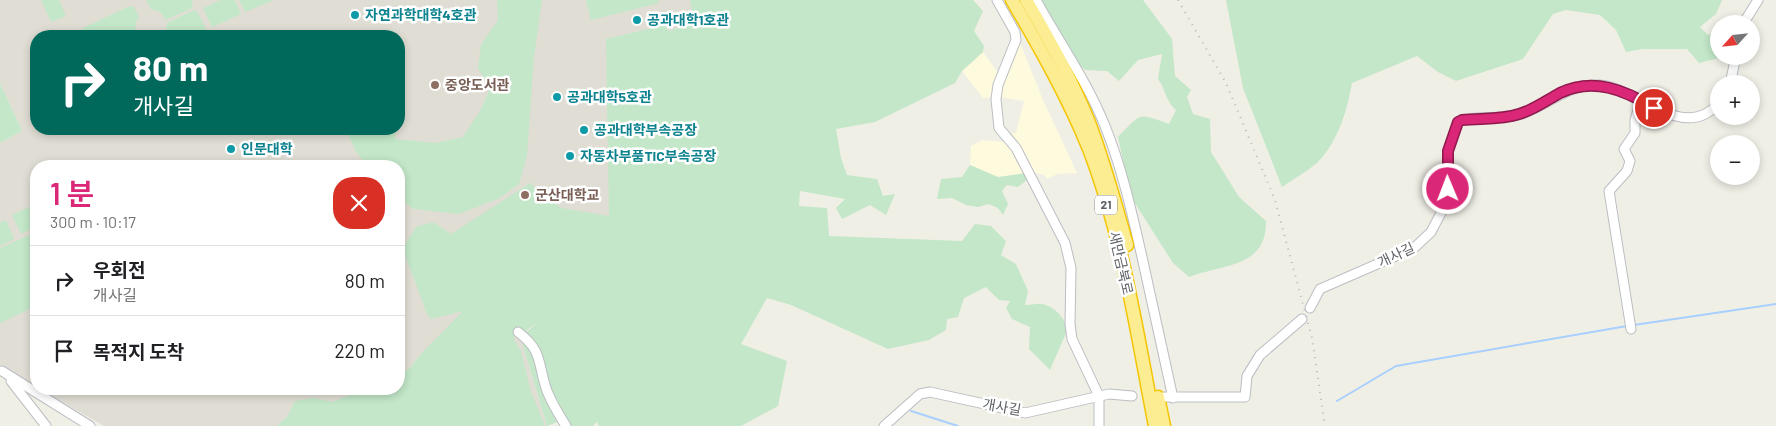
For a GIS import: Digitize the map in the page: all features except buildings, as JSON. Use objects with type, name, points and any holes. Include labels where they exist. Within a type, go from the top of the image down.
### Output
[{"type":"highway","name":"새만금북로","points":[[1012,0],[1053,72],[1088,148],[1098,176],[1120,252],[1154,426]]},
{"type":"highway","name":"새만금북로","points":[[1026,0],[1071,84],[1087,119],[1107,173],[1128,251],[1164,426]]},
{"type":"street","points":[[997,0],[1015,32],[1016,40],[998,85],[996,99],[999,128],[1016,148],[1065,242],[1071,268],[1070,324],[1072,339],[1099,396],[1099,426]]},
{"type":"street","points":[[1036,0],[1064,50],[1083,78],[1105,127],[1118,164],[1168,397],[1245,396],[1247,376],[1260,354],[1302,319]]},
{"type":"street","points":[[1749,15],[1758,0]]},
{"type":"street","name":"개사길","points":[[1310,308],[1320,289],[1414,248],[1431,232],[1442,211],[1448,189],[1448,151],[1458,122],[1521,114],[1562,92],[1601,85],[1641,100],[1672,115],[1702,116],[1710,111]]},
{"type":"street","points":[[1631,327],[1609,191],[1627,171],[1630,161],[1624,149],[1634,133],[1635,120],[1641,100]]},
{"type":"street","points":[[518,332],[531,342],[536,350],[547,391],[566,426]]},
{"type":"street","points":[[30,388],[2,371],[46,426]]},
{"type":"street","name":"개사길","points":[[884,426],[920,394],[930,392],[1024,413],[1109,394],[1132,396]]},
{"type":"street","points":[[40,395],[90,426]]},
{"type":"shaded area","name":"군산대학교","points":[[0,0],[734,0],[735,75],[543,318],[520,336],[547,426],[104,426],[50,395],[405,395],[405,160],[30,160],[30,383],[0,366],[0,143],[22,131],[0,83]]},
{"type":"shaded area","points":[[1020,43],[1044,102],[1077,173],[1057,174],[1047,179],[1044,175],[1032,172],[998,178],[970,165],[971,146],[982,140],[1003,142],[1002,135],[1016,133],[1024,101],[1000,97],[983,98],[962,71],[983,52],[998,73],[1005,76]]},
{"type":"green space","points":[[41,0],[59,0],[66,16],[51,22]]},
{"type":"green space","points":[[146,0],[191,0],[193,5],[192,8],[166,20],[160,12],[151,9]]},
{"type":"green space","points":[[221,0],[235,0],[241,14],[212,27],[203,8]]},
{"type":"green space","points":[[239,0],[272,0],[272,1],[245,12]]},
{"type":"green space","points":[[497,0],[542,0],[534,57],[527,155],[519,184],[498,199],[458,214],[414,209],[405,203],[405,160],[362,160],[355,150],[349,135],[395,135],[395,139],[436,143],[463,137],[480,111],[491,87],[478,69],[481,45],[498,20]]},
{"type":"green space","points":[[586,0],[658,0],[659,3],[591,20]]},
{"type":"green space","points":[[690,0],[973,0],[983,11],[974,31],[984,46],[983,52],[962,71],[955,83],[875,122],[836,129],[841,158],[847,175],[877,179],[883,196],[895,194],[886,215],[870,205],[842,219],[836,208],[845,199],[800,191],[799,206],[827,208],[829,236],[962,241],[975,224],[991,226],[1006,241],[1001,255],[1016,264],[1028,291],[1025,305],[1047,305],[1059,314],[1065,322],[1067,331],[1050,370],[1029,349],[1030,327],[1012,319],[1006,308],[1010,301],[999,300],[986,287],[964,298],[958,317],[947,319],[946,330],[929,340],[888,349],[791,305],[767,298],[741,344],[787,361],[778,406],[741,426],[599,426],[597,422],[593,426],[569,426],[550,390],[541,357],[531,339],[525,333],[537,323],[513,338],[521,351],[531,392],[545,426],[277,426],[287,417],[295,401],[313,398],[332,402],[350,395],[405,395],[405,372],[463,311],[431,319],[427,314],[405,255],[405,245],[416,227],[433,222],[451,234],[530,183],[561,208],[609,216],[606,39],[665,25],[668,31],[695,23]]},
{"type":"green space","points":[[1040,0],[1143,0],[1172,39],[1175,76],[1191,90],[1187,97],[1193,114],[1210,119],[1211,152],[1239,197],[1266,221],[1264,236],[1259,248],[1251,256],[1241,262],[1189,277],[1173,263],[1131,197],[1118,137],[1141,117],[1169,124],[1176,110],[1170,103],[1158,79],[1162,54],[1138,60],[1119,81],[1107,71],[1085,70],[1071,56]]},
{"type":"green space","points":[[1226,0],[1722,0],[1716,14],[1710,15],[1710,19],[1700,27],[1708,35],[1710,34],[1710,60],[1699,63],[1687,49],[1642,49],[1626,52],[1616,30],[1600,15],[1566,10],[1553,14],[1523,59],[1456,81],[1438,72],[1417,56],[1352,83],[1344,115],[1331,146],[1317,163],[1282,187],[1243,88]]},
{"type":"green space","points":[[130,6],[134,7],[139,17],[136,22],[135,30],[82,30]]},
{"type":"green space","points":[[194,10],[197,11],[206,29],[166,30],[167,23]]},
{"type":"green space","points":[[0,83],[22,131],[0,143]]},
{"type":"green space","points":[[970,165],[998,177],[1026,173],[1027,180],[1018,187],[1007,185],[1002,191],[1008,204],[1003,215],[998,208],[989,204],[978,207],[966,205],[952,198],[937,199],[941,179],[962,177]]},
{"type":"green space","points":[[30,207],[30,230],[21,234],[12,215]]},
{"type":"green space","points":[[6,220],[14,239],[0,246],[0,223]]},
{"type":"green space","points":[[30,235],[30,309],[0,323],[0,248]]},
{"type":"green space","points":[[520,336],[531,346],[560,421],[547,426]]},
{"type":"waterway","points":[[1634,325],[1776,304]]},
{"type":"waterway","points":[[1337,401],[1396,366],[1627,326]]},
{"type":"waterway","points":[[911,411],[958,426]]},
{"type":"railway","points":[[1178,0],[1226,83],[1275,200],[1312,338],[1325,426]]},
{"type":"place","name":"자연과학대학4호관","points":[[355,15]]},
{"type":"place","name":"공과대학1호관","points":[[637,20]]},
{"type":"place","name":"중앙도서관","points":[[435,85]]},
{"type":"place","name":"공과대학5호관","points":[[557,97]]},
{"type":"place","name":"공과대학부속공장","points":[[584,130]]},
{"type":"place","name":"인문대학","points":[[231,149]]},
{"type":"place","name":"자동차부품TIC부속공장","points":[[570,156]]},
{"type":"place","name":"군산대학교","points":[[525,195]]},
{"type":"route","points":[[1448,189],[1448,151],[1458,122],[1462,120],[1508,117],[1521,114],[1562,92],[1601,85],[1634,96],[1654,108]]}]
